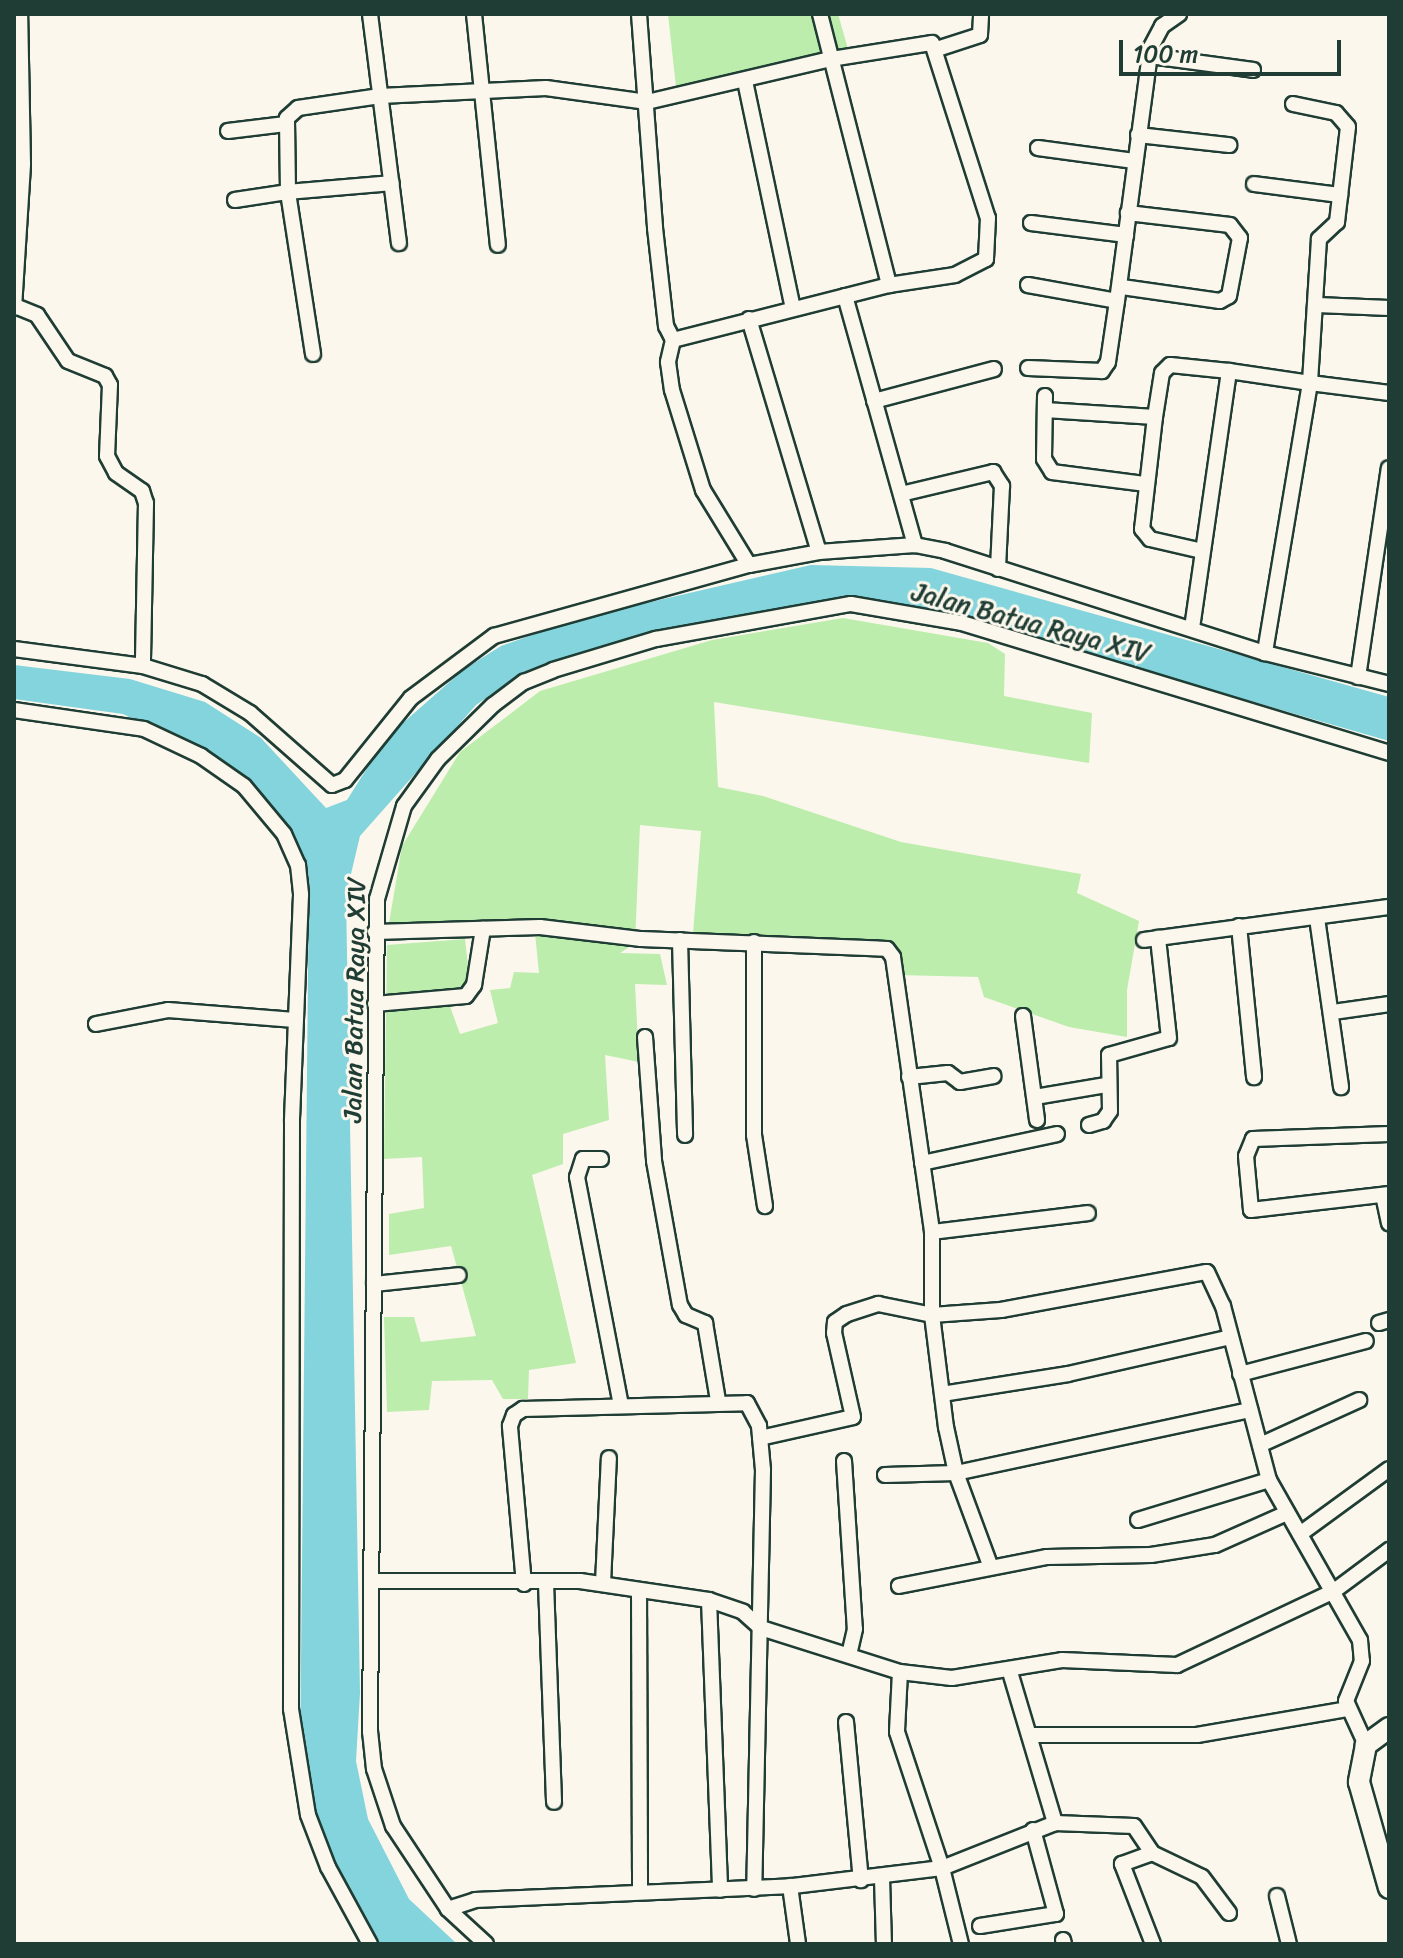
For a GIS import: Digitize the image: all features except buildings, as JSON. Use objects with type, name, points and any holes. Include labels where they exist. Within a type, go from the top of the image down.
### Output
[{"type":"main road","points":[[1389,1728],[1366,1745],[1360,1795],[1389,1888]]},
{"type":"street","points":[[20,14],[14,307],[37,315],[68,361],[105,376],[110,385],[107,456],[116,473],[142,491],[146,503],[143,666]]},
{"type":"street","points":[[370,14],[399,243]]},
{"type":"street","points":[[474,14],[479,90],[498,245]]},
{"type":"street","points":[[639,14],[655,228],[666,326],[673,340],[668,362],[672,390],[703,490],[749,565]]},
{"type":"street","points":[[820,14],[889,285]]},
{"type":"street","points":[[313,354],[288,192],[286,124],[298,108],[380,96],[564,88],[647,102],[831,59],[920,42],[937,49],[980,35],[981,14]]},
{"type":"street","points":[[1028,368],[1102,371],[1120,294],[1134,161],[1150,56],[1162,26],[1179,14]]},
{"type":"street","points":[[673,340],[889,285],[969,270],[986,259],[991,246],[988,218],[937,49]]},
{"type":"street","points":[[1150,56],[1253,70]]},
{"type":"street","points":[[745,81],[793,309]]},
{"type":"street","points":[[1265,653],[1310,383],[1320,235],[1337,222],[1345,120],[1293,104]]},
{"type":"street","points":[[228,131],[286,124]]},
{"type":"street","points":[[1138,135],[1229,145]]},
{"type":"street","points":[[1038,148],[1134,161]]},
{"type":"street","points":[[235,200],[392,183]]},
{"type":"street","points":[[1254,184],[1340,195]]},
{"type":"street","points":[[1028,285],[1220,301],[1229,296],[1240,238],[1230,225],[1128,213]]},
{"type":"street","points":[[1031,223],[1126,235]]},
{"type":"street","points":[[845,296],[915,545]]},
{"type":"street","points":[[1317,305],[1389,308]]},
{"type":"street","points":[[749,319],[819,552]]},
{"type":"street","points":[[1202,551],[1145,535],[1146,484],[1165,367],[1229,371],[1389,393]]},
{"type":"street","points":[[874,401],[994,369]]},
{"type":"street","points":[[1192,628],[1229,371]]},
{"type":"street","points":[[1146,484],[1052,472],[1044,459],[1045,403],[1155,417]]},
{"type":"street","points":[[1358,677],[1389,468]]},
{"type":"street","points":[[901,494],[993,472],[1002,486],[998,569]]},
{"type":"street","points":[[14,649],[143,666],[214,692],[296,751],[326,785],[338,784],[393,716],[453,663],[494,636],[749,565],[819,552],[915,545],[1265,653],[1389,684]]},
{"type":"street","name":"Jalan Batua Raya XIV","points":[[486,1944],[448,1909],[393,1826],[374,1769],[370,1732],[375,1581],[375,932],[381,868],[404,806],[438,759],[524,682],[656,639],[851,604],[962,623],[1389,753]]},
{"type":"street","points":[[14,710],[144,729],[201,756],[244,786],[284,834],[301,880],[295,1020],[289,1610],[294,1751],[318,1843],[370,1944]]},
{"type":"street","points":[[1089,1125],[1103,1121],[1110,1111],[1106,1063],[1114,1050],[1169,1038],[1151,939],[1389,907]]},
{"type":"street","points":[[1317,918],[1333,1012],[1341,1087]]},
{"type":"street","points":[[1239,926],[1254,1077]]},
{"type":"street","points":[[375,932],[540,927],[680,940],[887,949],[893,957],[932,1232],[932,1315],[942,1394],[956,1473],[990,1565]]},
{"type":"street","points":[[375,1004],[466,996],[474,985],[483,929]]},
{"type":"street","points":[[680,940],[685,1135]]},
{"type":"street","points":[[754,942],[754,1135],[765,1206]]},
{"type":"street","points":[[1333,1012],[1389,1004]]},
{"type":"street","points":[[96,1024],[168,1010],[295,1020]]},
{"type":"street","points":[[1023,1016],[1037,1120]]},
{"type":"street","points":[[645,1037],[654,1161],[680,1305],[686,1315],[705,1323],[718,1401]]},
{"type":"street","points":[[909,1077],[948,1073],[960,1082],[993,1076]]},
{"type":"street","points":[[1035,1097],[1106,1085]]},
{"type":"street","points":[[922,1163],[1057,1134]]},
{"type":"street","points":[[1389,1134],[1253,1139],[1247,1148],[1251,1210],[1386,1194],[1389,1223]]},
{"type":"street","points":[[601,1159],[583,1159],[577,1177],[621,1406]]},
{"type":"street","points":[[932,1232],[1088,1213]]},
{"type":"street","points":[[760,1438],[853,1417],[835,1322],[878,1304],[932,1315],[1001,1310],[1207,1272],[1231,1337],[1269,1480],[1334,1591],[1363,1653],[1346,1695],[1347,1709],[1366,1745]]},
{"type":"street","points":[[374,1284],[459,1275]]},
{"type":"street","points":[[942,1394],[1068,1374],[1231,1337]]},
{"type":"street","points":[[1240,1374],[1366,1341]]},
{"type":"street","points":[[1260,1445],[1359,1400]]},
{"type":"street","points":[[524,1584],[510,1426],[514,1415],[523,1409],[718,1401],[747,1403],[760,1438],[761,1628],[754,1889]]},
{"type":"street","points":[[885,1475],[956,1473],[1250,1410]]},
{"type":"street","points":[[603,1583],[609,1458]]},
{"type":"street","points":[[844,1461],[855,1629],[849,1654]]},
{"type":"street","points":[[1300,1534],[1389,1469]]},
{"type":"street","points":[[1138,1520],[1269,1480]]},
{"type":"street","points":[[899,1586],[990,1565],[1215,1545],[1287,1513]]},
{"type":"street","points":[[375,1581],[603,1583],[709,1600],[743,1612],[761,1628],[928,1679],[1010,1672],[1062,1660],[1177,1665],[1334,1591],[1389,1550]]},
{"type":"street","points":[[546,1583],[554,1802]]},
{"type":"street","points":[[639,1590],[640,1891]]},
{"type":"street","points":[[709,1600],[720,1890]]},
{"type":"street","points":[[900,1672],[897,1732],[942,1868],[961,1944]]},
{"type":"street","points":[[1010,1672],[1055,1823]]},
{"type":"street","points":[[1031,1735],[1197,1735],[1347,1709]]},
{"type":"street","points":[[846,1722],[861,1880]]},
{"type":"street","points":[[448,1909],[475,1900],[640,1891],[754,1889],[882,1878],[942,1868],[1055,1823],[1134,1826],[1152,1853],[1202,1877],[1229,1913]]},
{"type":"street","points":[[980,1926],[1056,1914],[1033,1830]]},
{"type":"street","points":[[1152,1853],[1120,1865],[1153,1944]]},
{"type":"street","points":[[882,1878],[884,1944]]},
{"type":"street","points":[[790,1886],[798,1944]]},
{"type":"street","points":[[1277,1896],[1289,1944]]},
{"type":"green space","points":[[668,14],[838,14],[848,49],[676,87]]},
{"type":"green space","points":[[843,618],[988,643],[1005,654],[1004,696],[1092,713],[1089,763],[714,702],[718,787],[763,796],[901,842],[1081,874],[1077,893],[1139,921],[1127,990],[1127,1037],[1069,1027],[984,997],[978,977],[899,975],[884,950],[692,947],[701,831],[640,825],[635,943],[620,953],[660,954],[667,985],[635,984],[639,1062],[605,1055],[609,1120],[563,1134],[563,1164],[532,1175],[576,1363],[529,1370],[528,1399],[503,1399],[492,1380],[432,1381],[429,1410],[387,1412],[384,1317],[414,1317],[421,1342],[476,1336],[451,1246],[389,1255],[389,1214],[424,1208],[422,1157],[384,1159],[387,945],[465,939],[471,993],[447,998],[460,1034],[498,1023],[490,990],[510,988],[514,972],[539,973],[535,933],[388,929],[402,846],[460,752],[540,691],[712,640]]},
{"type":"water","points":[[811,565],[931,568],[1389,697],[1389,741],[934,610],[847,596],[651,635],[516,677],[476,705],[360,836],[346,895],[360,1693],[356,1761],[368,1819],[409,1899],[457,1944],[375,1944],[328,1855],[300,1761],[309,875],[283,825],[186,745],[123,714],[14,699],[14,665],[130,679],[205,702],[261,738],[326,808],[347,800],[386,738],[463,670],[501,646],[577,619]]}]
